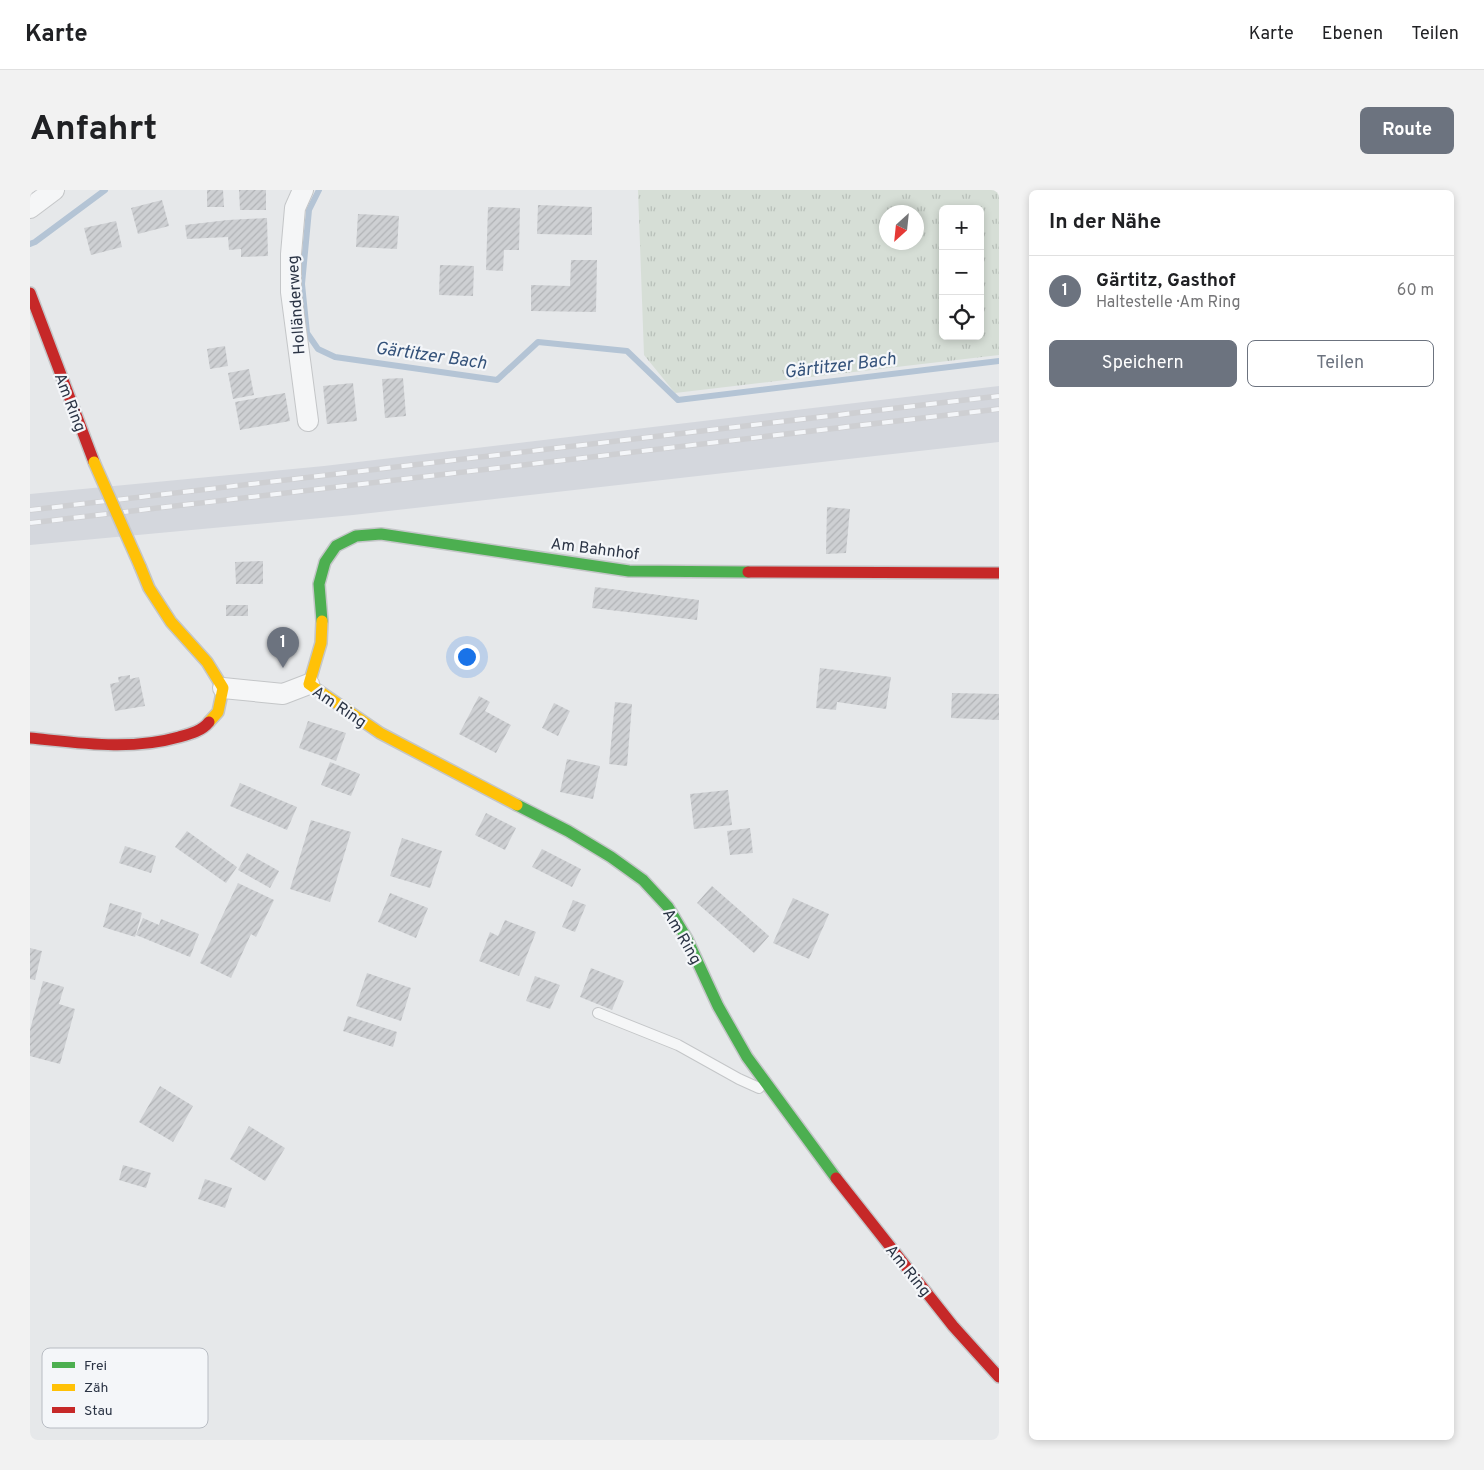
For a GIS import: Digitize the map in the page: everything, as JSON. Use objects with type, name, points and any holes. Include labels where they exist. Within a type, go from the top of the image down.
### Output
[{"type":"street","points":[[30,208],[54,190]]},
{"type":"street","name":"Holländerweg","points":[[303,190],[295,208],[291,254],[291,292],[308,421]]},
{"type":"street","name":"Am Ring","points":[[30,293],[94,462],[149,588],[171,622],[207,662],[223,688],[283,694],[309,684],[380,733],[568,831],[611,857],[643,880],[668,907],[687,939],[718,1006],[747,1057],[774,1095],[867,1219],[953,1326],[999,1378]]},
{"type":"street","name":"Am Bahnhof","points":[[309,684],[320,643],[322,618],[319,584],[324,562],[336,546],[356,536],[381,534],[629,571],[999,573]]},
{"type":"street","points":[[30,738],[114,746],[158,742],[190,734],[206,726],[218,712],[223,688]]},
{"type":"lane","points":[[598,1013],[678,1045],[738,1079],[774,1095]]},
{"type":"shaded area","points":[[999,386],[999,442],[353,515],[30,545],[30,494],[324,466]]},
{"type":"green space","points":[[638,190],[999,190],[999,355],[675,393],[644,355]]},
{"type":"building","points":[[207,190],[223,190],[224,207],[207,207]]},
{"type":"building","points":[[239,190],[266,190],[266,210],[240,210]]},
{"type":"building","points":[[162,200],[169,226],[138,234],[131,208]]},
{"type":"building","points":[[538,205],[592,207],[592,235],[537,234]]},
{"type":"building","points":[[488,207],[520,208],[519,250],[504,250],[503,271],[486,270]]},
{"type":"building","points":[[358,214],[399,216],[397,249],[356,247]]},
{"type":"building","points":[[267,218],[268,256],[241,257],[241,249],[229,250],[228,237],[187,239],[185,225]]},
{"type":"building","points":[[116,221],[122,247],[91,255],[84,228]]},
{"type":"building","points":[[571,260],[597,260],[596,312],[531,311],[531,285],[570,286]]},
{"type":"building","points":[[440,265],[474,266],[473,296],[439,295]]},
{"type":"building","points":[[225,346],[228,366],[210,369],[207,349]]},
{"type":"building","points":[[249,369],[254,395],[233,399],[228,373]]},
{"type":"building","points":[[403,378],[406,416],[385,418],[382,379]]},
{"type":"building","points":[[353,383],[357,421],[327,424],[323,386]]},
{"type":"building","points":[[285,393],[290,421],[240,430],[235,402]]},
{"type":"building","points":[[827,507],[850,509],[846,553],[826,554]]},
{"type":"building","points":[[263,561],[263,584],[236,584],[235,562]]},
{"type":"building","points":[[595,587],[699,600],[697,620],[592,608]]},
{"type":"building","points":[[226,605],[248,605],[248,616],[226,616]]},
{"type":"building","points":[[820,668],[891,677],[886,709],[837,702],[836,710],[816,708]]},
{"type":"building","points":[[130,675],[130,679],[139,677],[145,706],[115,711],[110,684],[119,682],[118,677]]},
{"type":"building","points":[[952,693],[999,694],[999,720],[951,718]]},
{"type":"building","points":[[479,696],[490,702],[485,711],[511,725],[496,753],[459,734]]},
{"type":"building","points":[[615,702],[632,704],[627,766],[609,764]]},
{"type":"building","points":[[554,703],[570,711],[558,736],[542,728]]},
{"type":"building","points":[[308,721],[346,733],[336,761],[299,748]]},
{"type":"building","points":[[567,759],[600,766],[593,799],[560,792]]},
{"type":"building","points":[[330,762],[360,774],[351,796],[321,785]]},
{"type":"building","points":[[240,783],[297,807],[287,830],[230,806]]},
{"type":"building","points":[[728,790],[732,825],[694,829],[690,794]]},
{"type":"building","points":[[486,813],[516,828],[505,850],[475,835]]},
{"type":"building","points":[[311,820],[351,832],[330,902],[290,889]]},
{"type":"building","points":[[750,828],[753,853],[730,855],[727,831]]},
{"type":"building","points":[[187,831],[237,867],[226,883],[175,847]]},
{"type":"building","points":[[402,838],[442,851],[430,888],[390,876]]},
{"type":"building","points":[[125,846],[156,856],[151,873],[119,863]]},
{"type":"building","points":[[542,849],[581,869],[572,887],[532,867]]},
{"type":"building","points":[[247,853],[279,871],[270,888],[238,870]]},
{"type":"building","points":[[238,883],[274,900],[256,937],[251,934],[231,978],[200,963]]},
{"type":"building","points":[[712,886],[769,936],[754,953],[697,903]]},
{"type":"building","points":[[390,893],[428,908],[416,938],[378,922]]},
{"type":"building","points":[[793,898],[829,914],[809,959],[773,943]]},
{"type":"building","points":[[573,900],[586,905],[575,932],[562,927]]},
{"type":"building","points":[[110,903],[142,913],[135,937],[103,927]]},
{"type":"building","points":[[143,918],[159,925],[161,919],[199,934],[190,957],[136,935]]},
{"type":"building","points":[[505,920],[536,932],[519,976],[479,961],[490,932],[498,936]]},
{"type":"building","points":[[30,948],[42,951],[35,980],[30,979]]},
{"type":"building","points":[[591,968],[624,981],[612,1010],[580,997]]},
{"type":"building","points":[[367,973],[411,988],[401,1021],[356,1006]]},
{"type":"building","points":[[535,976],[560,985],[550,1009],[526,1001]]},
{"type":"building","points":[[43,981],[64,987],[59,1004],[75,1009],[60,1064],[30,1056],[30,1030]]},
{"type":"building","points":[[348,1016],[397,1032],[393,1047],[343,1031]]},
{"type":"building","points":[[160,1086],[193,1106],[173,1142],[139,1122]]},
{"type":"building","points":[[249,1126],[285,1148],[265,1181],[230,1159]]},
{"type":"building","points":[[123,1165],[151,1173],[146,1188],[119,1180]]},
{"type":"building","points":[[205,1179],[232,1188],[225,1208],[198,1199]]},
{"type":"waterway","name":"Gärtitzer Bach","points":[[30,244],[105,190]]},
{"type":"waterway","name":"Gärtitzer Bach","points":[[319,190],[309,210],[302,284],[307,333],[318,349],[335,357],[497,380],[538,342],[627,351],[678,400],[999,361]]},
{"type":"railway","points":[[30,510],[999,396]]},
{"type":"railway","points":[[30,523],[999,409]]},
{"type":"traffic: fast","points":[[322,621],[319,584],[325,562],[336,546],[356,536],[381,534],[629,571],[748,572]]},
{"type":"traffic: fast","points":[[517,805],[568,831],[611,857],[643,880],[668,907],[687,939],[718,1006],[747,1057],[836,1178]]},
{"type":"traffic: slow","points":[[94,462],[140,566]]},
{"type":"traffic: slow","points":[[140,566],[149,588],[171,622],[207,662],[223,688],[218,712],[209,722]]},
{"type":"traffic: slow","points":[[322,621],[321,643],[309,684],[380,733],[517,805]]},
{"type":"traffic: jam","points":[[30,293],[94,462]]},
{"type":"traffic: jam","points":[[748,572],[999,573]]},
{"type":"traffic: jam","points":[[30,738],[105,745],[142,744],[187,735],[199,730],[209,722]]},
{"type":"traffic: jam","points":[[836,1178],[953,1326],[999,1377]]},
{"type":"place","name":"Gärtitz, Gasthof","points":[[283,668]]}]
